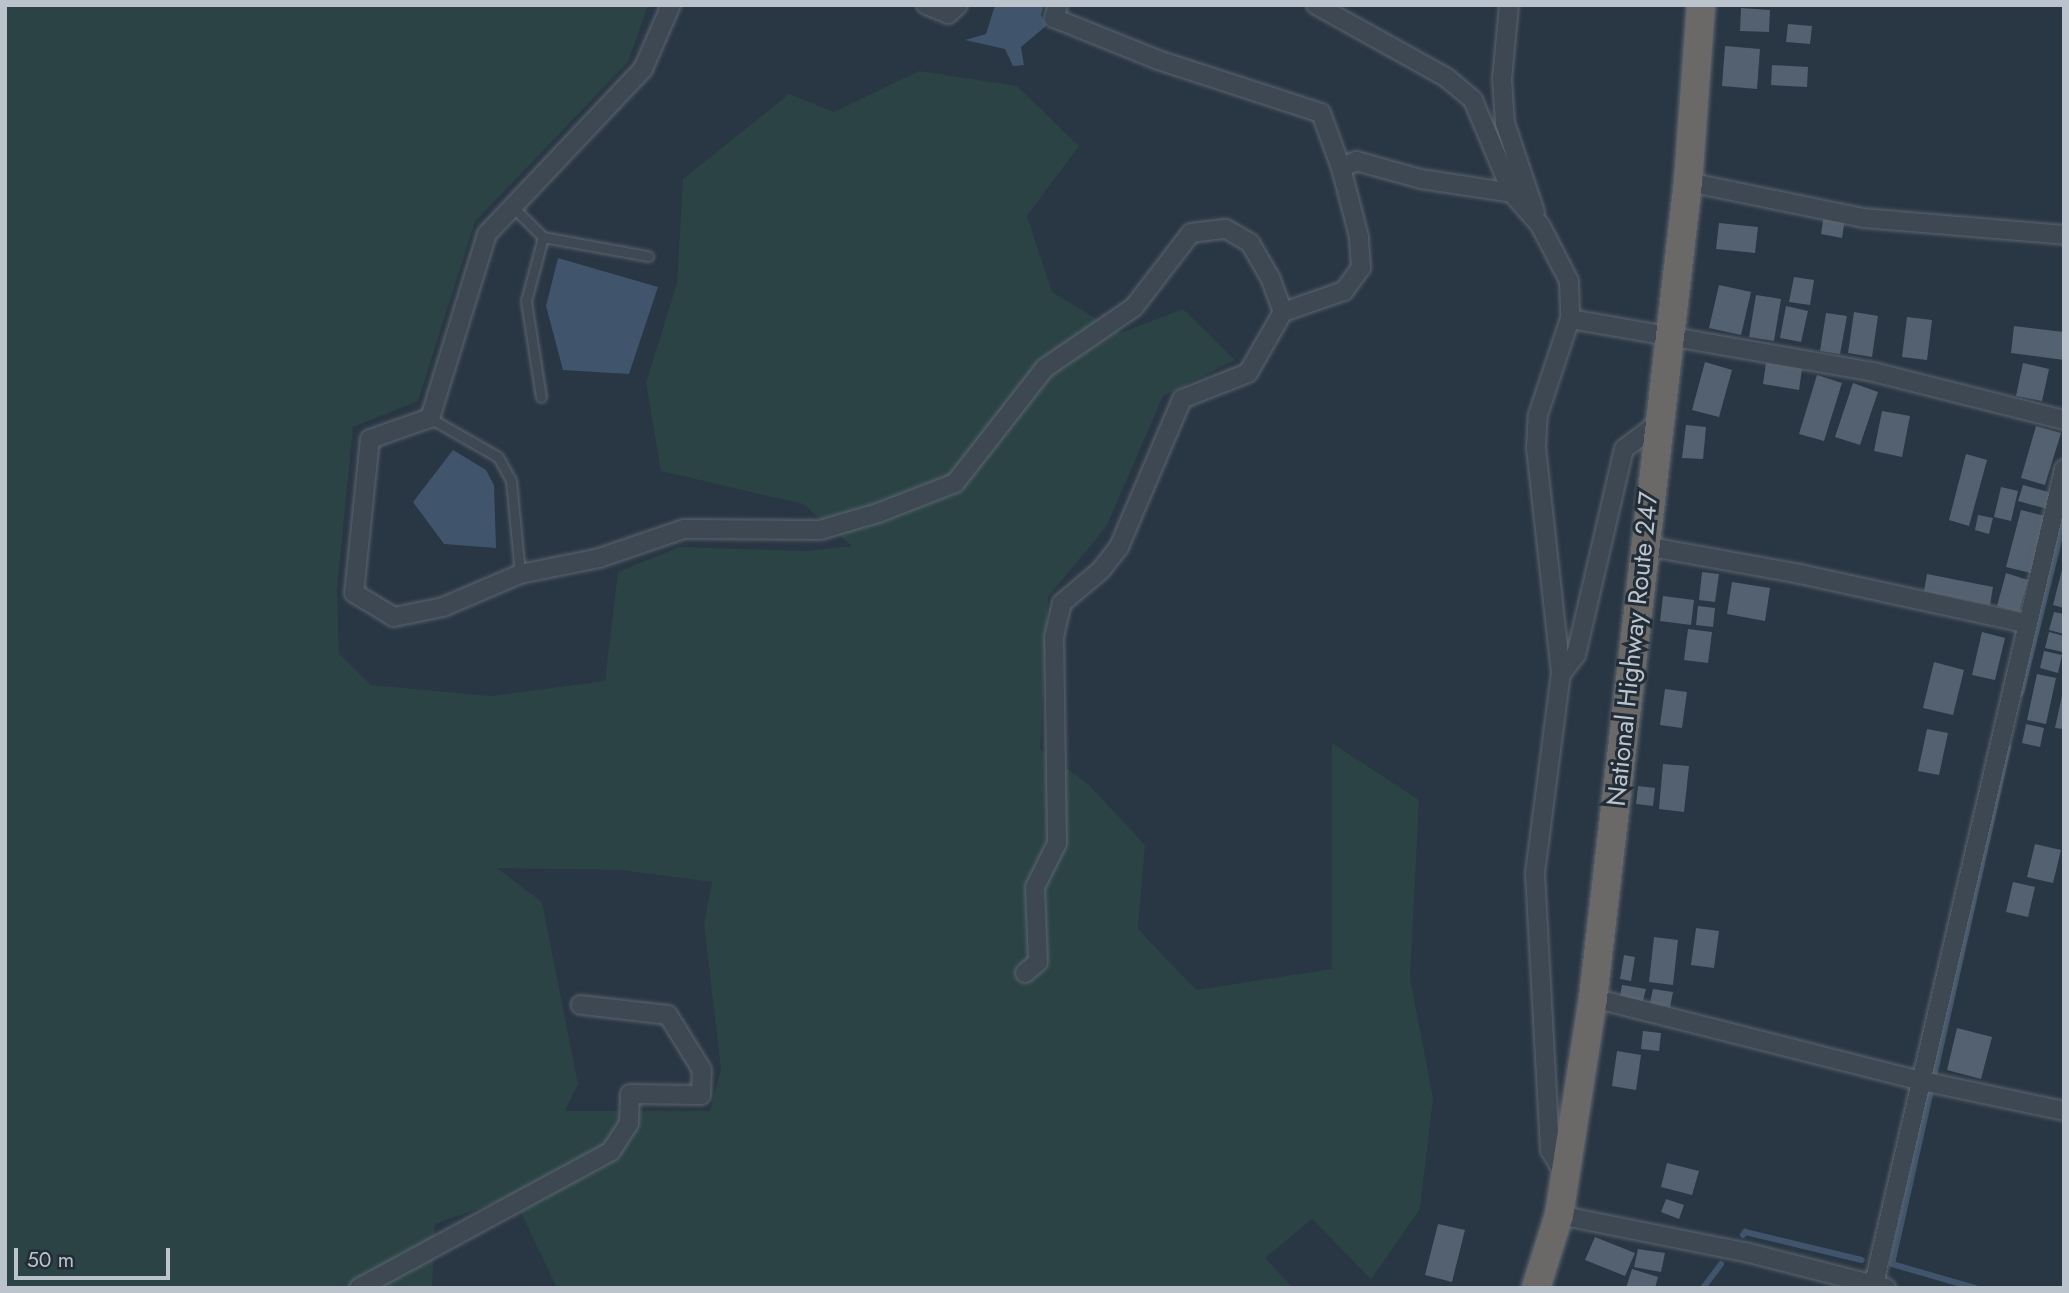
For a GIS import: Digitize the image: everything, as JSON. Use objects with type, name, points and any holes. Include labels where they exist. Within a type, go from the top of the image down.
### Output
[{"type":"highway","name":"National Highway Route 247","points":[[1536,1288],[1559,1215],[1593,998],[1667,337],[1688,182],[1701,5]]},
{"type":"street","points":[[671,5],[643,69],[487,234],[430,418],[370,439],[355,593],[394,617],[443,607],[520,574],[599,558],[684,529],[820,530],[878,513],[955,483],[1045,368],[1134,307],[1191,233],[1226,229],[1250,243],[1270,277],[1283,312]]},
{"type":"street","points":[[926,5],[948,14],[958,5]]},
{"type":"street","points":[[1026,973],[1038,962],[1035,887],[1057,843],[1054,637],[1062,603],[1101,570],[1119,547],[1182,399],[1248,373],[1283,312],[1344,291],[1360,268],[1359,237],[1341,167],[1321,113],[1158,60],[1054,18],[1058,5]]},
{"type":"street","points":[[1316,5],[1447,78],[1473,100],[1512,193],[1540,225]]},
{"type":"street","points":[[1345,5],[1365,33]]},
{"type":"street","points":[[1508,5],[1502,79],[1505,123],[1524,187],[1569,281],[1570,319],[1538,415],[1536,448],[1561,674],[1535,873],[1550,1150],[1565,1175]]},
{"type":"street","points":[[1341,167],[1356,161],[1420,179],[1512,193]]},
{"type":"street","points":[[1688,182],[1863,218],[2064,235]]},
{"type":"street","points":[[1570,319],[1873,372],[2059,419]]},
{"type":"street","points":[[1561,674],[1576,655],[1624,449],[1657,424]]},
{"type":"street","points":[[1559,1215],[1745,1252],[1878,1287],[1921,1081],[2025,623],[2064,469]]},
{"type":"street","points":[[1644,546],[1800,574],[2025,623]]},
{"type":"street","points":[[1593,998],[1921,1081],[2064,1111]]},
{"type":"street","points":[[359,1288],[611,1150],[629,1123],[630,1094],[701,1095],[702,1070],[668,1015],[581,1005]]},
{"type":"lane","points":[[513,207],[543,237],[648,256]]},
{"type":"lane","points":[[541,397],[526,301],[543,237]]},
{"type":"lane","points":[[430,418],[498,457],[511,480],[520,574]]},
{"type":"green space","points":[[5,5],[648,5],[628,62],[475,222],[418,401],[353,427],[337,590],[339,654],[371,685],[490,696],[605,681],[618,572],[679,547],[808,551],[852,546],[803,504],[661,471],[646,383],[677,283],[683,179],[789,94],[834,112],[919,71],[1017,86],[1079,146],[1027,216],[1052,292],[1120,333],[1183,309],[1235,360],[1163,396],[1106,527],[1048,597],[1040,749],[1088,784],[1145,845],[1138,929],[1196,990],[1332,969],[1332,743],[1419,800],[1410,978],[1433,1098],[1420,1209],[1371,1279],[1312,1219],[1265,1258],[1293,1288],[557,1288],[513,1196],[435,1224],[432,1288],[5,1288]],"holes":[[[497,868],[621,870],[712,882],[704,924],[721,1069],[710,1111],[565,1111],[578,1084],[542,902]]]},
{"type":"water","points":[[995,5],[1044,5],[1041,15],[1046,26],[1021,47],[1024,65],[1013,66],[1005,49],[965,40],[986,34]]},
{"type":"water","points":[[558,258],[658,287],[629,374],[563,370],[546,306]]},
{"type":"water","points":[[453,450],[486,470],[494,485],[496,548],[444,544],[413,502]]},
{"type":"building","points":[[1741,8],[1770,10],[1769,32],[1740,31]]},
{"type":"building","points":[[1788,24],[1812,26],[1810,44],[1786,42]]},
{"type":"building","points":[[1725,46],[1760,49],[1757,89],[1722,86]]},
{"type":"building","points":[[1772,65],[1808,67],[1807,87],[1771,85]]},
{"type":"building","points":[[1824,215],[1845,219],[1842,238],[1821,234]]},
{"type":"building","points":[[1719,223],[1758,227],[1755,253],[1716,249]]},
{"type":"building","points":[[1794,277],[1814,280],[1810,305],[1789,302]]},
{"type":"building","points":[[1719,285],[1751,292],[1741,335],[1709,328]]},
{"type":"building","points":[[1756,295],[1781,299],[1774,341],[1749,337]]},
{"type":"building","points":[[1786,306],[1808,311],[1801,342],[1780,338]]},
{"type":"building","points":[[1854,312],[1878,316],[1872,357],[1848,353]]},
{"type":"building","points":[[1826,313],[1847,316],[1840,354],[1820,351]]},
{"type":"building","points":[[1907,317],[1932,320],[1927,360],[1902,357]]},
{"type":"building","points":[[2014,326],[2064,332],[2064,360],[2011,353]]},
{"type":"building","points":[[1705,362],[1732,370],[1719,417],[1692,410]]},
{"type":"building","points":[[1766,363],[1802,369],[1799,390],[1763,384]]},
{"type":"building","points":[[2023,363],[2049,369],[2042,401],[2016,396]]},
{"type":"building","points":[[1817,375],[1842,383],[1824,441],[1799,434]]},
{"type":"building","points":[[1853,383],[1878,392],[1860,445],[1835,437]]},
{"type":"building","points":[[1882,411],[1910,416],[1902,457],[1874,451]]},
{"type":"building","points":[[1686,425],[1706,427],[1703,459],[1682,458]]},
{"type":"building","points":[[2036,426],[2061,433],[2045,485],[2021,478]]},
{"type":"building","points":[[1966,454],[1987,460],[1969,526],[1949,520]]},
{"type":"building","points":[[2023,485],[2052,493],[2047,509],[2018,501]]},
{"type":"building","points":[[2001,487],[2018,491],[2011,521],[1994,517]]},
{"type":"building","points":[[2021,510],[2045,516],[2031,573],[2006,567]]},
{"type":"building","points":[[1978,515],[1993,518],[1989,534],[1975,530]]},
{"type":"building","points":[[2064,566],[2064,608],[2053,605]]},
{"type":"building","points":[[1702,572],[1719,574],[1715,602],[1699,600]]},
{"type":"building","points":[[2006,573],[2028,580],[2019,612],[1997,606]]},
{"type":"building","points":[[1927,574],[1993,587],[1990,605],[1924,591]]},
{"type":"building","points":[[1732,582],[1770,588],[1765,621],[1727,614]]},
{"type":"building","points":[[1663,596],[1694,600],[1691,625],[1660,621]]},
{"type":"building","points":[[1698,606],[1715,608],[1713,627],[1696,625]]},
{"type":"building","points":[[2054,612],[2064,614],[2064,634],[2049,630]]},
{"type":"building","points":[[1688,629],[1712,632],[1708,663],[1684,660]]},
{"type":"building","points":[[1982,632],[2005,638],[1995,680],[1972,675]]},
{"type":"building","points":[[2049,632],[2064,636],[2063,652],[2045,648]]},
{"type":"building","points":[[2044,651],[2062,655],[2058,673],[2040,668]]},
{"type":"building","points":[[1934,662],[1964,670],[1953,715],[1923,708]]},
{"type":"building","points":[[2037,674],[2056,678],[2046,724],[2027,720]]},
{"type":"building","points":[[1665,689],[1687,692],[1682,728],[1660,725]]},
{"type":"building","points":[[2064,691],[2064,729],[2055,728]]},
{"type":"building","points":[[2026,724],[2044,728],[2040,747],[2022,743]]},
{"type":"building","points":[[1927,729],[1948,733],[1939,775],[1918,771]]},
{"type":"building","points":[[1663,764],[1689,766],[1684,812],[1659,809]]},
{"type":"building","points":[[1638,786],[1655,788],[1653,806],[1636,804]]},
{"type":"building","points":[[2035,844],[2061,850],[2053,883],[2027,877]]},
{"type":"building","points":[[2013,882],[2035,887],[2028,917],[2006,912]]},
{"type":"building","points":[[1696,928],[1719,931],[1714,968],[1691,965]]},
{"type":"building","points":[[1654,937],[1678,940],[1673,985],[1649,982]]},
{"type":"building","points":[[1624,955],[1635,957],[1631,981],[1620,979]]},
{"type":"building","points":[[1622,985],[1646,989],[1643,1001],[1620,996]]},
{"type":"building","points":[[1653,989],[1673,992],[1670,1007],[1650,1003]]},
{"type":"building","points":[[1957,1028],[1992,1037],[1981,1079],[1947,1070]]},
{"type":"building","points":[[1643,1031],[1661,1033],[1659,1051],[1641,1049]]},
{"type":"building","points":[[1617,1051],[1641,1055],[1636,1090],[1612,1086]]},
{"type":"building","points":[[1667,1163],[1699,1171],[1692,1195],[1661,1187]]},
{"type":"building","points":[[1666,1199],[1684,1205],[1679,1219],[1661,1212]]},
{"type":"building","points":[[1438,1224],[1465,1230],[1452,1282],[1425,1275]]},
{"type":"building","points":[[1595,1237],[1635,1253],[1625,1276],[1585,1260]]},
{"type":"building","points":[[1638,1249],[1665,1253],[1661,1272],[1634,1267]]},
{"type":"building","points":[[1632,1269],[1658,1277],[1655,1288],[1626,1288]]},
{"type":"waterway","points":[[2021,693],[2064,521]]},
{"type":"waterway","points":[[1975,1288],[1892,1264],[2008,747]]},
{"type":"waterway","points":[[1743,1235],[1745,1232],[1862,1260]]},
{"type":"waterway","points":[[1703,1288],[1721,1264]]}]
